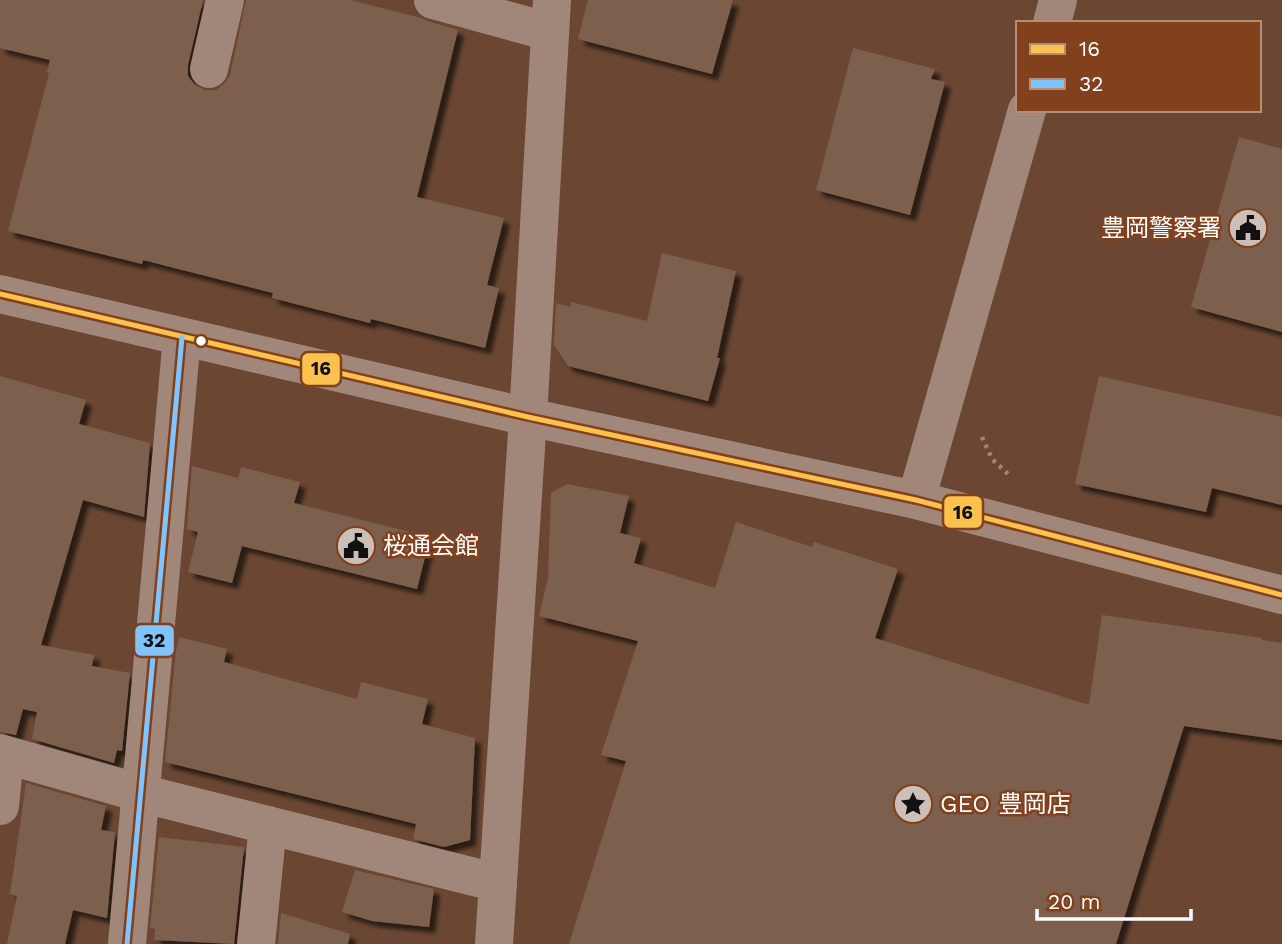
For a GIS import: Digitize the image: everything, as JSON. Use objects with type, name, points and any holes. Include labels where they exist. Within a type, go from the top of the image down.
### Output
[{"type":"street","points":[[209,69],[225,0]]},
{"type":"street","points":[[433,0],[551,16],[494,944]]},
{"type":"street","points":[[1053,21],[1058,0]]},
{"type":"street","points":[[916,500],[1026,112]]},
{"type":"street","points":[[0,294],[528,418],[916,500],[1282,595]]},
{"type":"street","points":[[127,944],[182,337]]},
{"type":"street","points":[[0,806],[2,754],[141,793],[498,883]]},
{"type":"street","points":[[257,944],[268,825]]},
{"type":"path","points":[[979,431],[992,459],[1013,479]]},
{"type":"building","points":[[0,0],[203,0],[188,65],[188,76],[194,84],[205,90],[216,90],[230,75],[246,0],[350,0],[458,30],[417,197],[504,218],[487,285],[499,288],[485,348],[371,319],[370,323],[272,298],[273,293],[143,260],[142,264],[8,231],[49,73],[50,60],[0,48]]},
{"type":"building","points":[[588,0],[733,0],[712,74],[578,39]]},
{"type":"building","points":[[853,48],[935,69],[931,79],[945,82],[910,215],[816,190]]},
{"type":"building","name":"豊岡警察署","points":[[1239,137],[1282,149],[1282,332],[1191,307]]},
{"type":"building","points":[[662,253],[736,271],[717,358],[720,358],[708,401],[568,366],[554,345],[556,303],[570,307],[571,302],[647,321]]},
{"type":"building","points":[[0,376],[86,400],[79,424],[150,443],[144,517],[83,500],[41,645],[94,655],[92,666],[130,673],[122,751],[117,750],[114,763],[32,739],[37,712],[23,709],[16,735],[0,732]]},
{"type":"building","points":[[1099,376],[1282,417],[1282,505],[1212,488],[1206,512],[1075,484]]},
{"type":"building","points":[[192,466],[238,478],[241,467],[300,482],[294,503],[430,537],[417,589],[242,546],[232,583],[188,572],[198,532],[187,529]]},
{"type":"building","points":[[567,484],[629,496],[620,533],[641,538],[634,563],[715,588],[736,522],[812,547],[814,542],[898,569],[875,638],[1089,705],[1102,615],[1282,643],[1282,740],[1184,726],[1116,944],[569,944],[626,761],[601,755],[638,641],[539,616],[548,578],[551,493]]},
{"type":"building","points":[[179,637],[227,649],[224,662],[357,699],[361,682],[428,699],[422,724],[475,738],[470,840],[444,847],[413,839],[416,824],[165,762]]},
{"type":"building","points":[[26,783],[106,806],[101,830],[115,832],[107,918],[73,910],[65,944],[7,944],[17,896],[10,894]]},
{"type":"building","points":[[159,837],[244,847],[234,944],[154,940],[155,929],[150,928]]},
{"type":"building","points":[[355,870],[434,889],[429,927],[372,921],[342,912]]},
{"type":"building","points":[[281,913],[350,934],[348,944],[278,944]]},
{"type":"transit line","name":"16","points":[[0,294],[528,417],[916,500],[1282,595]]},
{"type":"transit line","name":"32","points":[[127,944],[182,337]]},
{"type":"place","name":"豊岡警察署","points":[[1248,228]]},
{"type":"place","name":"桜通会館","points":[[356,546]]},
{"type":"place","name":"GEO 豊岡店","points":[[913,804]]}]
